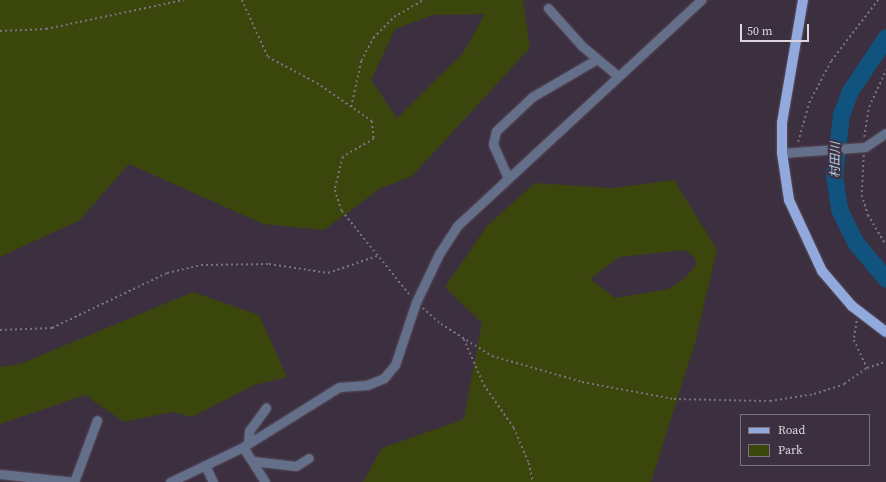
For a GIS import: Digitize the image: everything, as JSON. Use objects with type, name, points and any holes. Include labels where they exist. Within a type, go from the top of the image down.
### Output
[{"type":"main road","points":[[802,0],[784,110],[782,153],[789,200],[810,251],[836,290],[861,314],[886,332]]},
{"type":"street","points":[[170,482],[245,445],[339,387],[367,385],[384,378],[394,365],[416,302],[439,254],[457,226],[701,0]]},
{"type":"street","points":[[548,8],[560,25],[618,76]]},
{"type":"street","points":[[508,178],[493,144],[496,131],[532,97],[597,59]]},
{"type":"street","points":[[782,153],[800,149],[865,147],[886,133]]},
{"type":"street","points":[[264,482],[245,445],[249,431],[266,408]]},
{"type":"street","points":[[0,474],[75,482],[97,420]]},
{"type":"street","points":[[253,461],[296,466],[309,458]]},
{"type":"street","points":[[205,465],[213,482]]},
{"type":"path","points":[[0,31],[46,29],[184,0]]},
{"type":"path","points":[[242,0],[268,57],[317,83],[351,108],[372,121],[375,135],[366,146],[343,157],[335,190],[342,211],[377,256],[416,302],[463,338],[492,356],[582,382],[674,399],[770,401],[814,394],[844,384],[867,368],[886,362]]},
{"type":"path","points":[[351,108],[361,61],[373,38],[394,17],[423,0]]},
{"type":"path","points":[[800,149],[809,103],[831,61],[878,0]]},
{"type":"path","points":[[886,70],[869,107],[864,130],[865,147],[862,195],[868,215],[886,245]]},
{"type":"path","points":[[0,330],[52,328],[167,273],[201,265],[269,264],[328,273],[377,256]]},
{"type":"path","points":[[861,314],[854,328],[854,340],[867,368]]},
{"type":"path","points":[[463,338],[484,385],[514,428],[529,463],[533,482]]},
{"type":"green space","points":[[0,0],[523,0],[530,48],[412,176],[381,188],[324,230],[263,224],[129,164],[80,220],[0,257]],"holes":[[[485,14],[463,53],[397,118],[371,80],[395,29],[433,15]]]},
{"type":"green space","points":[[674,180],[717,249],[695,343],[651,482],[363,482],[382,448],[464,419],[482,323],[445,287],[487,226],[535,183],[612,188]],"holes":[[[685,250],[695,258],[696,265],[683,280],[668,289],[615,298],[591,279],[619,257]]]},
{"type":"green space","points":[[193,292],[259,315],[287,377],[254,385],[192,417],[172,412],[124,422],[85,395],[0,424],[0,367],[20,364]]},
{"type":"waterway","name":"村田川","points":[[886,37],[850,91],[841,114],[834,176],[839,209],[855,242],[886,279]]}]
